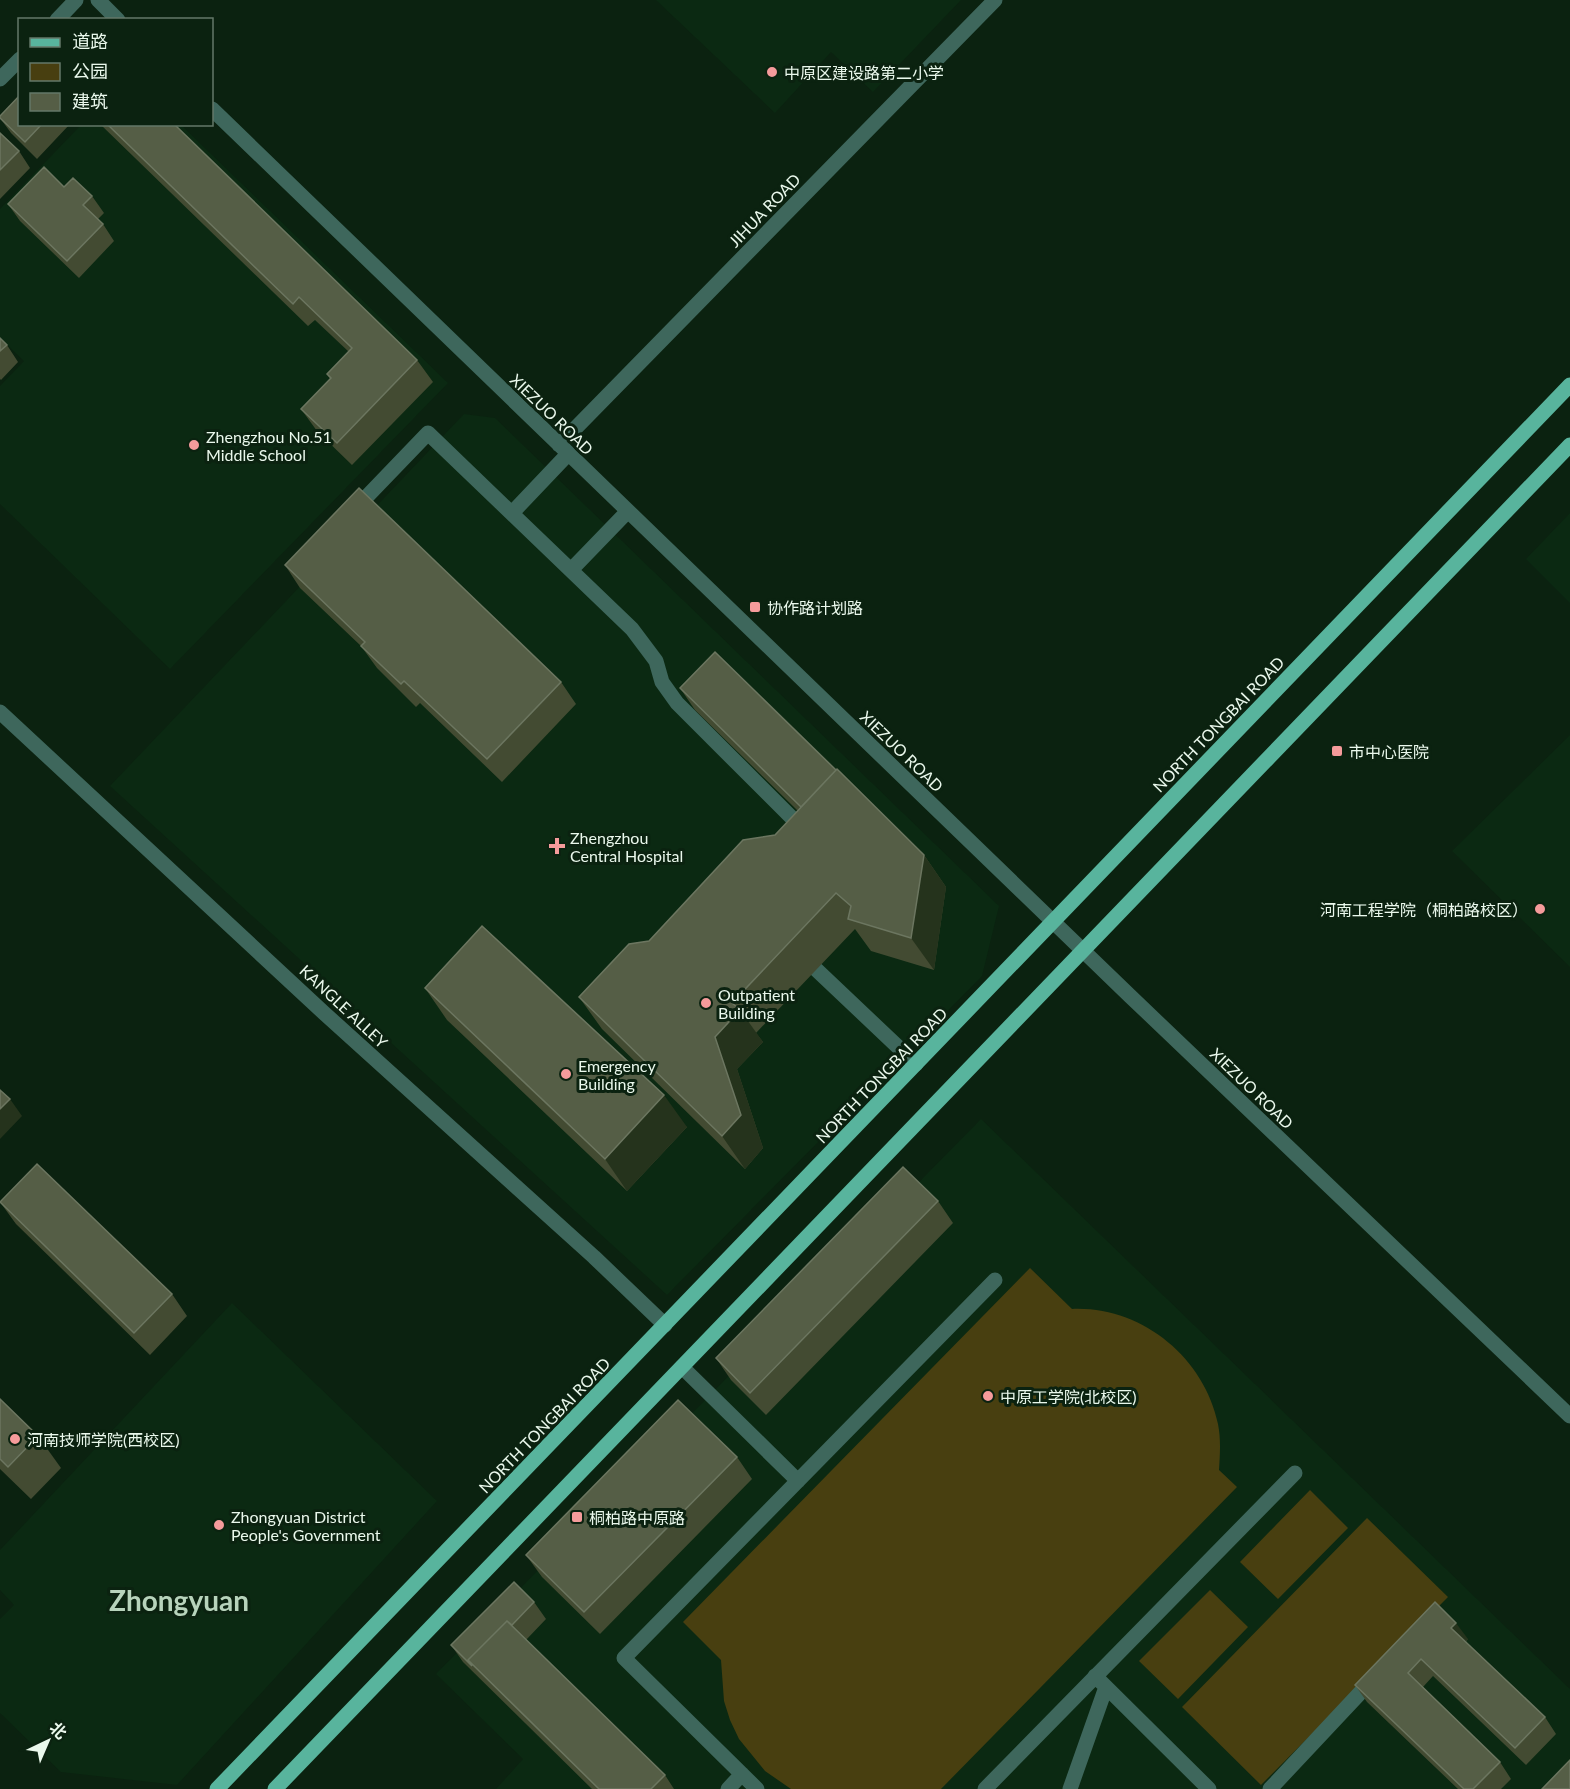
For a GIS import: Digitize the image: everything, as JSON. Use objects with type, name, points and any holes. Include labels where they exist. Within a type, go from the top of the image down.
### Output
[{"type":"main road","name":"NORTH TONGBAI ROAD","points":[[217,1789],[1570,385]]},
{"type":"main road","points":[[275,1789],[1570,444]]},
{"type":"street","points":[[59,18],[76,0]]},
{"type":"street","points":[[98,0],[116,18]]},
{"type":"street","name":"JIHUA ROAD","points":[[512,513],[564,450],[995,0]]},
{"type":"street","points":[[0,79],[18,60]]},
{"type":"street","name":"XIEZUO ROAD","points":[[213,111],[1083,951],[1570,1416]]},
{"type":"street","points":[[346,518],[428,433],[632,629],[656,661],[662,682],[677,703],[806,831],[798,840]]},
{"type":"street","points":[[571,570],[628,512]]},
{"type":"street","name":"KANGLE ALLEY","points":[[0,712],[324,1013],[594,1257],[665,1326]]},
{"type":"street","points":[[792,947],[916,1064]]},
{"type":"street","points":[[757,1789],[624,1658],[995,1281]]},
{"type":"street","points":[[682,1367],[798,1481]]},
{"type":"street","points":[[985,1789],[1100,1682],[1295,1473]]},
{"type":"street","points":[[1270,1789],[1385,1667]]},
{"type":"street","points":[[1070,1789],[1100,1682]]},
{"type":"street","points":[[1100,1682],[1209,1789]]},
{"type":"street","points":[[728,1789],[742,1774]]},
{"type":"shaded area","name":"中原区建设路第二小学","points":[[656,0],[961,0],[873,92],[831,52],[775,113]]},
{"type":"shaded area","name":"Zhengzhou No.51 Middle School","points":[[80,126],[182,126],[448,383],[170,669],[0,504],[0,386],[24,361],[0,338],[0,209]]},
{"type":"shaded area","name":"Zhengzhou Central Hospital","points":[[464,414],[495,418],[999,906],[982,976],[667,1295],[110,786]]},
{"type":"shaded area","points":[[1570,513],[1570,603],[1526,559]]},
{"type":"shaded area","name":"河南工程学院（桐柏路校区）","points":[[1570,735],[1570,967],[1452,851]]},
{"type":"shaded area","name":"中原工学院(北校区)","points":[[981,1119],[1570,1689],[1570,1789],[496,1789],[523,1759],[436,1674]]},
{"type":"shaded area","name":"Zhongyuan District People's Government","points":[[232,1303],[437,1501],[177,1785],[61,1772],[0,1713],[0,1619],[14,1605],[0,1590],[0,1550]]},
{"type":"green space","points":[[1030,1268],[1072,1309],[1098,1310],[1122,1316],[1145,1326],[1166,1340],[1184,1357],[1199,1377],[1211,1400],[1219,1430],[1219,1470],[1237,1487],[941,1789],[791,1789],[765,1771],[739,1739],[724,1701],[721,1660],[683,1622]]},
{"type":"green space","points":[[1310,1490],[1348,1528],[1278,1599],[1240,1562]]},
{"type":"green space","points":[[1367,1518],[1448,1597],[1261,1785],[1182,1707]]},
{"type":"green space","points":[[1210,1590],[1248,1627],[1178,1699],[1139,1661]]},
{"type":"building","points":[[18,97],[18,126],[40,126],[25,142],[0,116]]},
{"type":"building","points":[[109,126],[176,126],[417,360],[337,443],[301,409],[331,378],[327,374],[352,348],[299,297],[293,304]]},
{"type":"building","points":[[0,133],[19,151],[0,170]]},
{"type":"building","points":[[44,167],[64,187],[73,178],[92,196],[83,205],[103,224],[67,261],[8,204]]},
{"type":"building","points":[[0,338],[7,345],[0,351]]},
{"type":"building","points":[[359,488],[561,682],[487,759],[404,681],[401,684],[361,646],[365,642],[285,565]]},
{"type":"building","points":[[715,652],[836,770],[801,807],[680,688]]},
{"type":"building","name":"Outpatient Building","points":[[837,769],[924,855],[911,938],[848,919],[851,906],[836,893],[732,1003],[740,1010],[715,1037],[741,1115],[722,1136],[579,997],[629,944],[649,941],[743,840],[775,835]]},
{"type":"building","name":"Emergency Building","points":[[482,926],[664,1095],[605,1159],[425,988]]},
{"type":"building","points":[[0,1090],[10,1099],[0,1109]]},
{"type":"building","points":[[37,1164],[172,1294],[134,1333],[0,1202]]},
{"type":"building","points":[[903,1167],[938,1201],[750,1393],[716,1358]]},
{"type":"building","points":[[0,1399],[38,1436],[8,1467],[0,1459]]},
{"type":"building","points":[[678,1400],[737,1457],[584,1612],[526,1555]]},
{"type":"building","points":[[514,1582],[534,1602],[512,1625],[507,1621],[468,1660],[472,1666],[451,1645]]},
{"type":"building","points":[[1435,1602],[1456,1623],[1451,1628],[1545,1717],[1515,1748],[1421,1659],[1408,1673],[1500,1762],[1473,1789],[1464,1789],[1355,1685]]},
{"type":"building","points":[[507,1621],[665,1775],[651,1789],[599,1789],[468,1660]]},
{"type":"building","points":[[1570,1760],[1570,1789],[1542,1789]]},
{"type":"place","name":"中原区建设路第二小学","points":[[772,72]]},
{"type":"place","name":"Zhengzhou No.51 Middle School","points":[[194,445]]},
{"type":"place","name":"协作路计划路","points":[[755,607]]},
{"type":"place","name":"市中心医院","points":[[1337,751]]},
{"type":"place","name":"Zhengzhou Central Hospital","points":[[557,846]]},
{"type":"place","name":"河南工程学院（桐柏路校区）","points":[[1540,909]]},
{"type":"place","name":"Outpatient Building","points":[[706,1003]]},
{"type":"place","name":"Emergency Building","points":[[566,1074]]},
{"type":"place","name":"中原工学院(北校区)","points":[[988,1396]]},
{"type":"place","name":"河南技师学院(西校区)","points":[[15,1439]]},
{"type":"place","name":"桐柏路中原路","points":[[577,1517]]},
{"type":"place","name":"Zhongyuan District People's Government","points":[[219,1525]]},
{"type":"district","name":"Zhongyuan","points":[[179,1600]]}]
